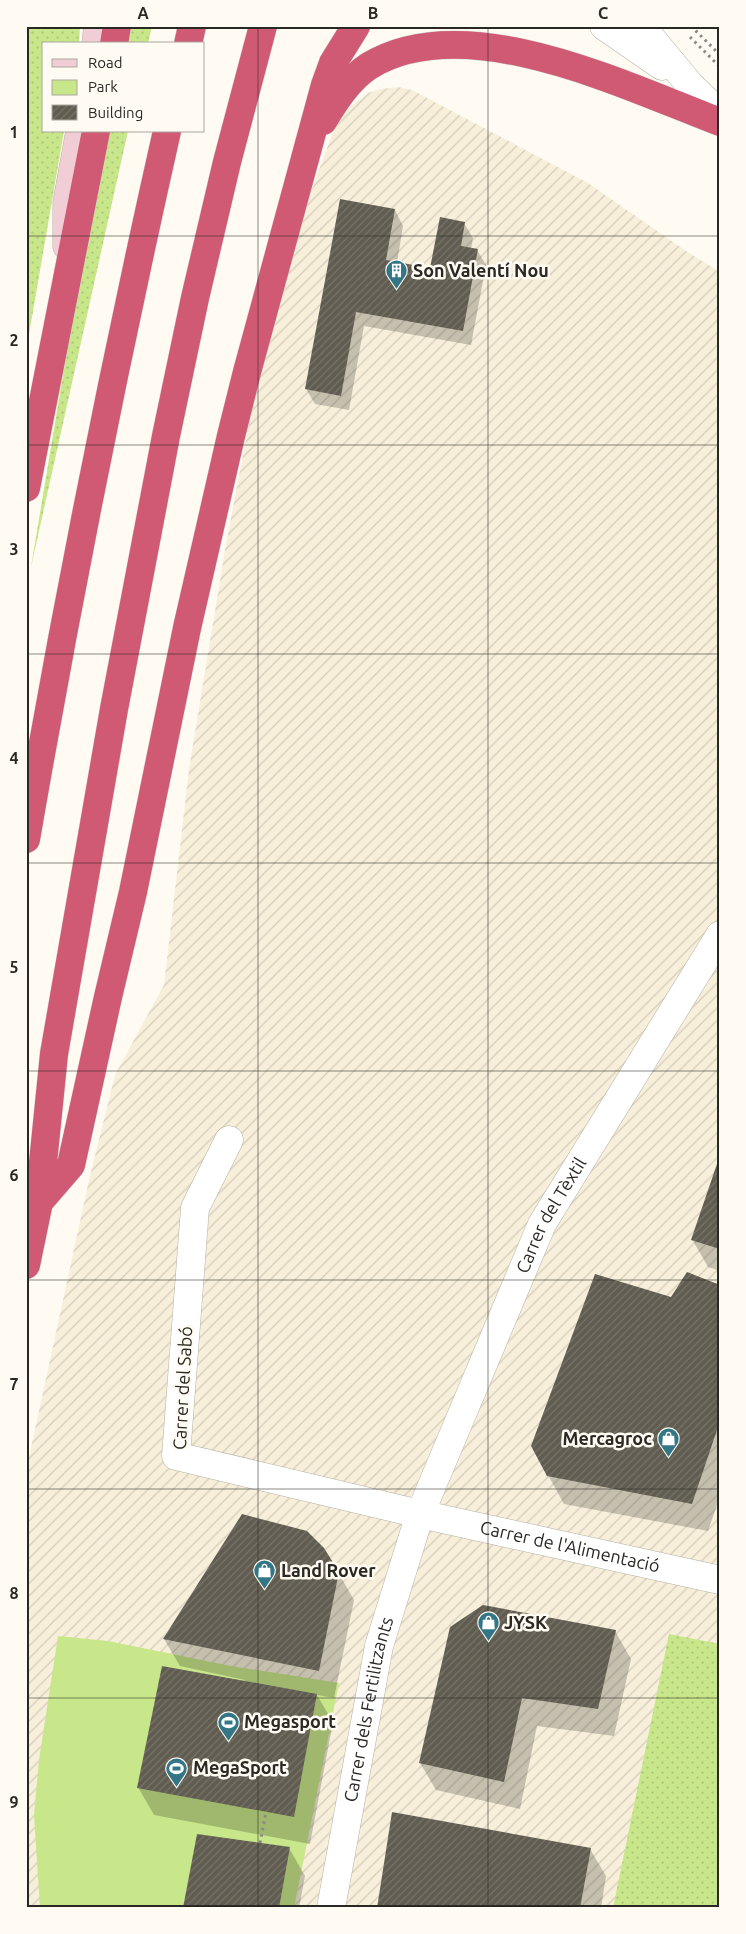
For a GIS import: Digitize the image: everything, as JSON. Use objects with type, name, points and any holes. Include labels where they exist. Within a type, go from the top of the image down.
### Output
[{"type":"highway","points":[[114,42],[117,26]]},
{"type":"highway","points":[[188,42],[192,26]]},
{"type":"highway","points":[[26,1265],[39,1202],[54,1054],[110,728],[166,436],[195,298],[263,26]]},
{"type":"highway","points":[[39,1202],[71,1166],[133,892],[187,628],[231,436],[325,84],[333,63],[356,26]]},
{"type":"highway","points":[[307,151],[328,113],[348,84],[368,67],[398,52],[432,46],[480,46],[561,62],[720,122]]},
{"type":"highway","points":[[26,488],[96,132]]},
{"type":"highway","points":[[26,839],[103,431],[167,132]]},
{"type":"main road","points":[[96,42],[98,26]]},
{"type":"main road","points":[[67,273],[67,203],[80,132]]},
{"type":"street","points":[[604,26],[690,85]]},
{"type":"street","points":[[641,26],[690,85],[720,114]]},
{"type":"street","name":"Carrer del Tèxtil","points":[[420,1514],[542,1224],[720,935]]},
{"type":"street","name":"Carrer del Sabó","points":[[229,1140],[195,1208],[176,1456],[420,1514]]},
{"type":"street","name":"Carrer de l'Alimentació","points":[[420,1514],[720,1580]]},
{"type":"street","name":"Carrer dels Fertilitzants","points":[[331,1908],[379,1646],[420,1514]]},
{"type":"path","points":[[691,26],[720,55]]},
{"type":"path","points":[[688,36],[720,67]]},
{"type":"path","points":[[260,1843],[266,1812]]},
{"type":"shaded area","points":[[398,87],[412,90],[588,183],[686,251],[720,272],[720,1908],[26,1908],[26,1471],[89,1180],[115,1075],[164,985],[189,769],[225,550],[253,402],[305,208],[336,124],[345,111],[368,93]]},
{"type":"green space","points":[[26,26],[80,26],[79,42],[42,42],[42,132],[64,132],[26,352]]},
{"type":"green space","points":[[131,26],[152,26],[148,42],[128,42]]},
{"type":"green space","points":[[110,132],[128,132],[31,567],[73,315]]},
{"type":"green space","points":[[669,1634],[720,1644],[720,1908],[613,1908]]},
{"type":"green space","name":"MegaSport","points":[[58,1636],[108,1641],[231,1666],[339,1683],[294,1908],[40,1908],[34,1815],[39,1760]]},
{"type":"building","name":"Son Valentí Nou","points":[[340,199],[395,209],[386,260],[430,268],[440,217],[465,222],[461,246],[478,249],[463,331],[356,312],[341,396],[305,389]]},
{"type":"building","points":[[720,1155],[720,1249],[691,1240]]},
{"type":"building","points":[[687,1272],[720,1285],[720,1421],[692,1504],[547,1476],[531,1446],[595,1274],[671,1297]]},
{"type":"building","name":"Land Rover","points":[[242,1514],[307,1531],[324,1548],[339,1572],[319,1671],[163,1639]]},
{"type":"building","points":[[483,1605],[616,1630],[598,1709],[522,1698],[504,1782],[419,1763],[450,1627]]},
{"type":"building","name":"Megasport","points":[[162,1666],[317,1694],[294,1817],[137,1788]]},
{"type":"building","points":[[392,1812],[591,1848],[580,1908],[377,1908]]},
{"type":"building","points":[[197,1834],[290,1847],[279,1908],[183,1908]]},
{"type":"place","name":"Son Valentí Nou","points":[[397,290]]},
{"type":"place","name":"Mercagroc","points":[[668,1458]]},
{"type":"place","name":"Land Rover","points":[[265,1590]]},
{"type":"place","name":"JYSK","points":[[488,1642]]},
{"type":"place","name":"Megasport","points":[[228,1741]]},
{"type":"place","name":"MegaSport","points":[[177,1787]]}]
